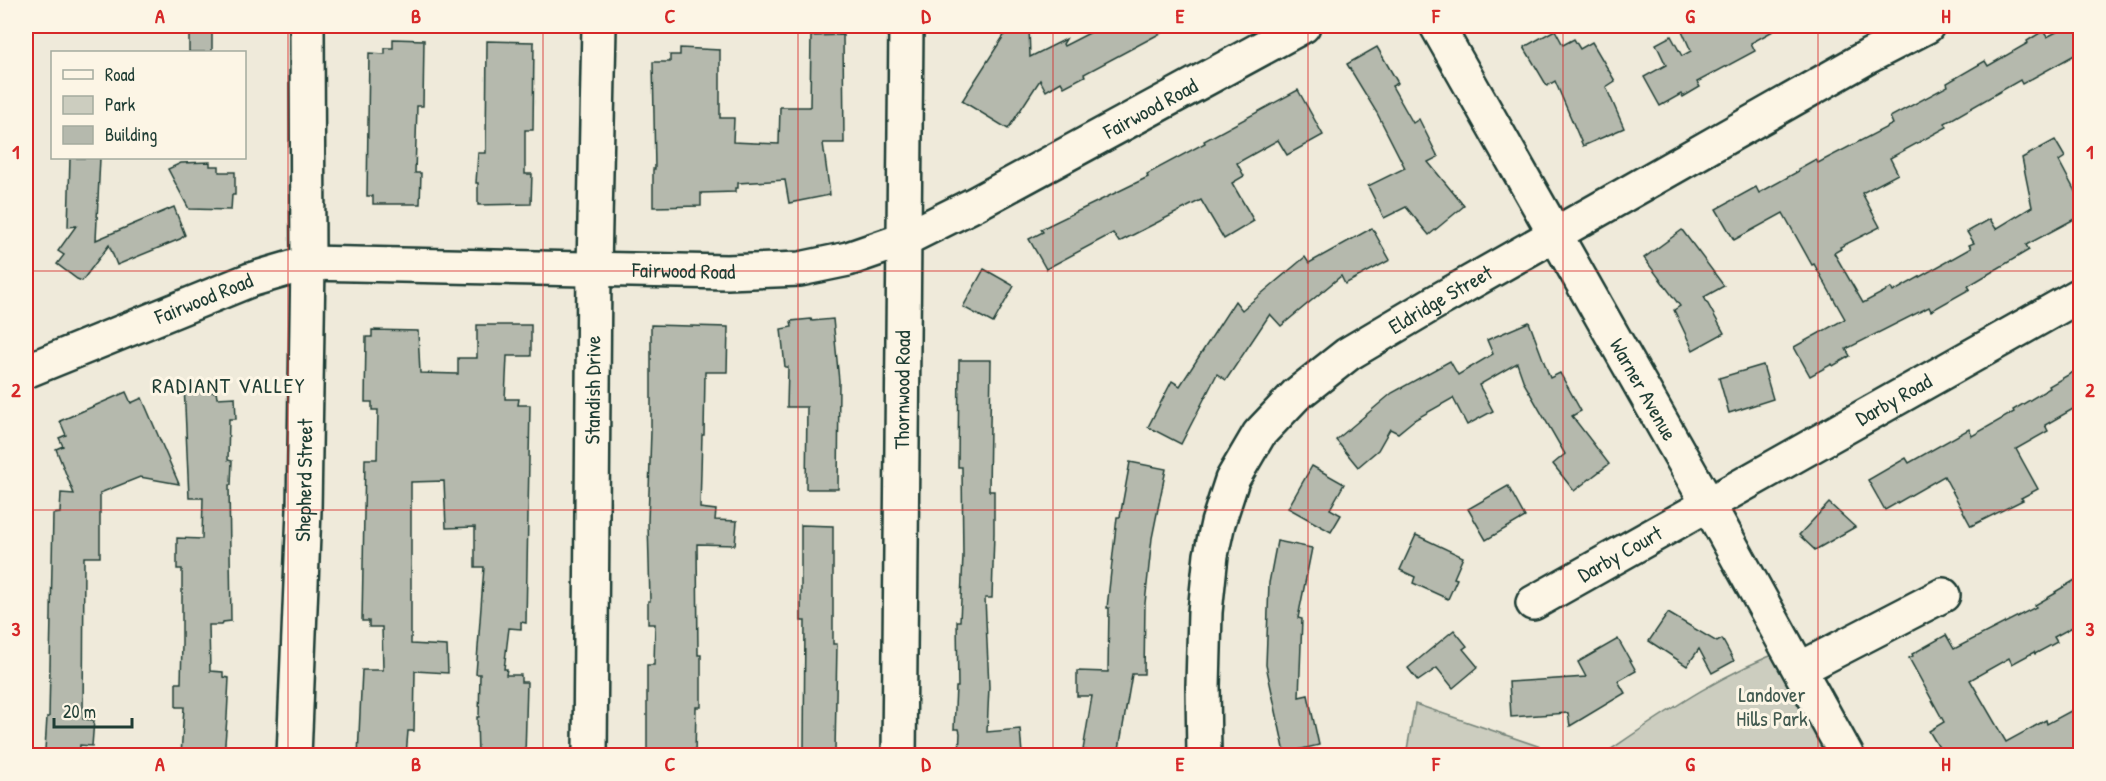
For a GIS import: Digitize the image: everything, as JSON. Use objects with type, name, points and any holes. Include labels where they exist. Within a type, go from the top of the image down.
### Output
[{"type":"street","name":"Shepherd Street","points":[[294,756],[304,510],[308,263],[307,26]]},
{"type":"street","name":"Standish Drive","points":[[590,756],[594,269],[599,26]]},
{"type":"street","name":"Thornwood Road","points":[[899,756],[906,26]]},
{"type":"street","name":"Fairwood Road","points":[[26,371],[250,280],[308,263],[727,272],[800,269],[848,259],[903,240],[975,204],[1303,26]]},
{"type":"street","name":"Warner Avenue","points":[[1437,26],[1708,504],[1847,756]]},
{"type":"street","name":"Eldridge Street","points":[[1204,756],[1205,622],[1211,555],[1218,523],[1232,480],[1258,434],[1296,395],[1348,354],[1434,303],[1869,56],[1928,26]]},
{"type":"street","name":"Darby Road","points":[[1708,504],[2080,295]]},
{"type":"street","name":"Darby Court","points":[[1533,603],[1708,504]]},
{"type":"street","points":[[1800,669],[1943,595]]},
{"type":"green space","name":"Landover Hills Park","points":[[1788,649],[1849,756],[1601,756],[1715,683],[1738,670]]},
{"type":"green space","points":[[1415,704],[1564,755],[1406,755]]},
{"type":"building","points":[[1010,26],[1029,26],[1030,57],[1066,39],[1064,46],[1103,26],[1174,26],[1064,87],[1061,82],[1046,91],[1040,80],[1008,129],[962,101]]},
{"type":"building","points":[[1680,26],[1782,26],[1751,43],[1755,51],[1697,82],[1700,87],[1683,97],[1681,94],[1660,106],[1644,77],[1666,65],[1656,44],[1671,36],[1682,56],[1691,51]]},
{"type":"building","points":[[2068,26],[2080,26],[2080,52],[2022,84],[2020,80],[1945,123],[1947,127],[1890,158],[1898,174],[1862,193],[1880,227],[1840,247],[1841,249],[1834,253],[1863,303],[1891,288],[1893,292],[1971,248],[1969,245],[1974,243],[1967,232],[1990,219],[1996,229],[2032,207],[2022,158],[2055,140],[2065,157],[2059,161],[2080,201],[2080,216],[2026,245],[2029,250],[1968,286],[1970,289],[1931,311],[1929,307],[1846,349],[1850,356],[1810,376],[1794,347],[1845,319],[1783,213],[1734,240],[1716,209],[1756,187],[1759,193],[1816,159],[1818,163],[1893,124],[1890,117],[1948,86],[1947,83],[1985,61],[1988,66],[2028,43],[2027,41],[2043,31],[2047,37]]},
{"type":"building","points":[[189,27],[212,27],[212,51],[189,51]]},
{"type":"building","points":[[1555,30],[1563,45],[1574,39],[1580,49],[1592,42],[1615,81],[1606,87],[1624,128],[1583,146],[1555,81],[1547,86],[1524,47]]},
{"type":"building","points":[[843,35],[844,143],[823,143],[830,195],[789,203],[785,180],[738,183],[735,192],[701,193],[701,206],[653,207],[653,169],[655,169],[653,62],[670,62],[670,55],[680,55],[680,48],[720,50],[720,118],[734,118],[733,142],[779,144],[780,107],[810,107],[811,36]]},
{"type":"building","points":[[393,39],[424,40],[423,106],[417,106],[415,173],[421,173],[420,204],[373,204],[373,196],[367,196],[369,53],[385,54],[385,48],[393,48]]},
{"type":"building","points":[[487,41],[534,42],[533,130],[525,130],[525,174],[532,174],[531,204],[478,205],[478,183],[476,183],[478,153],[486,153]]},
{"type":"building","points":[[1377,47],[1398,83],[1392,86],[1413,123],[1419,119],[1438,157],[1428,162],[1464,206],[1429,235],[1406,207],[1384,218],[1368,186],[1405,168],[1377,113],[1347,64]]},
{"type":"building","points":[[1298,90],[1323,135],[1287,155],[1278,140],[1237,163],[1244,176],[1232,183],[1254,221],[1224,239],[1201,200],[1119,242],[1113,233],[1046,269],[1029,239],[1043,232],[1041,229],[1148,177],[1147,174]]},
{"type":"building","points":[[70,159],[100,159],[96,240],[174,207],[185,235],[117,265],[109,245],[82,281],[57,264],[64,255],[58,251],[76,226],[68,227]]},
{"type":"building","points":[[210,162],[210,166],[219,166],[219,172],[235,172],[235,195],[232,195],[231,210],[189,209],[168,169],[181,163]]},
{"type":"building","points":[[1372,228],[1390,260],[1345,284],[1341,276],[1281,326],[1270,314],[1226,380],[1217,374],[1181,444],[1148,427],[1172,381],[1180,386],[1235,301],[1242,310],[1305,257],[1309,263]]},
{"type":"building","points":[[1682,230],[1724,286],[1704,297],[1724,333],[1693,350],[1674,310],[1680,306],[1644,258]]},
{"type":"building","points":[[984,269],[1014,286],[993,323],[963,307]]},
{"type":"building","points":[[811,319],[812,321],[833,319],[839,381],[838,489],[806,489],[807,407],[787,407],[788,367],[785,367],[781,329],[792,327],[791,321]]},
{"type":"building","points":[[1529,322],[1550,378],[1560,373],[1581,411],[1572,416],[1609,464],[1574,491],[1553,464],[1565,454],[1524,383],[1517,363],[1479,385],[1493,411],[1467,425],[1453,398],[1414,420],[1398,433],[1390,429],[1378,450],[1358,467],[1336,440],[1392,393],[1450,361],[1458,375],[1493,354],[1487,340]]},
{"type":"building","points":[[477,325],[531,325],[531,356],[507,356],[505,399],[519,399],[518,405],[530,405],[526,623],[521,622],[521,629],[509,628],[504,669],[507,669],[506,675],[521,675],[521,682],[527,682],[525,756],[478,756],[477,717],[479,717],[480,674],[476,674],[484,567],[475,567],[475,527],[446,528],[444,481],[411,482],[411,644],[447,646],[448,673],[415,671],[414,731],[408,731],[406,756],[358,756],[362,670],[383,670],[382,627],[369,627],[369,621],[362,621],[365,459],[377,459],[378,410],[372,410],[372,402],[365,402],[366,337],[372,337],[372,330],[418,331],[420,373],[458,374],[458,358],[477,358]]},
{"type":"building","points":[[651,325],[728,327],[727,372],[705,372],[700,508],[716,510],[715,520],[737,521],[735,545],[697,544],[701,707],[696,707],[695,756],[647,756],[647,665],[654,665],[655,624],[648,624]]},
{"type":"building","points":[[959,360],[991,360],[989,491],[994,491],[994,533],[992,598],[985,598],[989,687],[987,732],[1020,729],[1022,754],[959,756],[960,733],[959,729],[954,729],[956,687],[958,687],[957,621],[960,621],[963,556],[962,467],[958,467]]},
{"type":"building","points":[[1763,365],[1773,399],[1729,413],[1719,378]]},
{"type":"building","points":[[2080,368],[2080,405],[2045,425],[2048,431],[2016,449],[2038,489],[2021,498],[2023,500],[1971,526],[1944,476],[1885,510],[1868,480],[1906,458],[1909,463],[1969,429],[1972,436],[2014,412],[2013,410],[2050,388],[2049,386]]},
{"type":"building","points":[[207,383],[207,392],[216,392],[217,398],[235,397],[236,419],[229,419],[228,460],[232,461],[231,485],[229,485],[231,621],[223,622],[222,625],[209,625],[210,671],[223,672],[223,677],[229,678],[227,717],[224,756],[181,756],[184,707],[176,707],[176,683],[181,683],[182,569],[177,569],[177,538],[202,539],[203,498],[189,498],[184,384]]},
{"type":"building","points":[[126,392],[131,403],[142,398],[179,484],[140,477],[100,493],[100,557],[84,557],[83,719],[94,720],[92,746],[80,745],[79,756],[47,756],[48,750],[45,750],[47,717],[49,717],[53,514],[60,513],[61,493],[74,494],[56,449],[63,446],[59,438],[66,435],[60,421]]},
{"type":"building","points":[[1130,462],[1166,469],[1152,538],[1145,603],[1144,674],[1132,674],[1118,755],[1083,750],[1092,696],[1077,696],[1077,671],[1108,672],[1109,608],[1107,608],[1117,517],[1120,517]]},
{"type":"building","points":[[1312,466],[1344,484],[1330,509],[1341,515],[1331,532],[1288,508]]},
{"type":"building","points":[[1508,486],[1525,517],[1486,540],[1468,509]]},
{"type":"building","points":[[1829,503],[1855,527],[1815,550],[1799,535]]},
{"type":"building","points":[[801,525],[833,526],[833,644],[837,644],[835,751],[804,751],[805,621],[801,621]]},
{"type":"building","points":[[1416,535],[1463,557],[1448,599],[1413,583],[1415,577],[1400,570]]},
{"type":"building","points":[[1277,541],[1312,548],[1298,618],[1302,619],[1299,697],[1308,695],[1319,745],[1285,753],[1266,665],[1269,583]]},
{"type":"building","points":[[2080,577],[2080,623],[2054,637],[2057,642],[2035,654],[2034,652],[2012,664],[2009,658],[1970,680],[2006,742],[2046,720],[2047,724],[2080,706],[2080,756],[1944,756],[1929,731],[1944,722],[1909,658],[1913,656],[1912,654],[1946,635],[1954,649],[2036,607],[2035,605]]},
{"type":"building","points":[[1668,613],[1717,642],[1722,639],[1734,661],[1712,673],[1699,649],[1687,666],[1649,641]]},
{"type":"building","points":[[1454,630],[1467,646],[1463,649],[1478,667],[1453,688],[1437,668],[1418,681],[1408,668]]},
{"type":"building","points":[[1618,639],[1636,671],[1618,681],[1625,693],[1570,726],[1568,713],[1511,717],[1509,682],[1586,677],[1578,662]]},
{"type":"district","name":"RADIANT VALLEY","points":[[229,385]]}]
